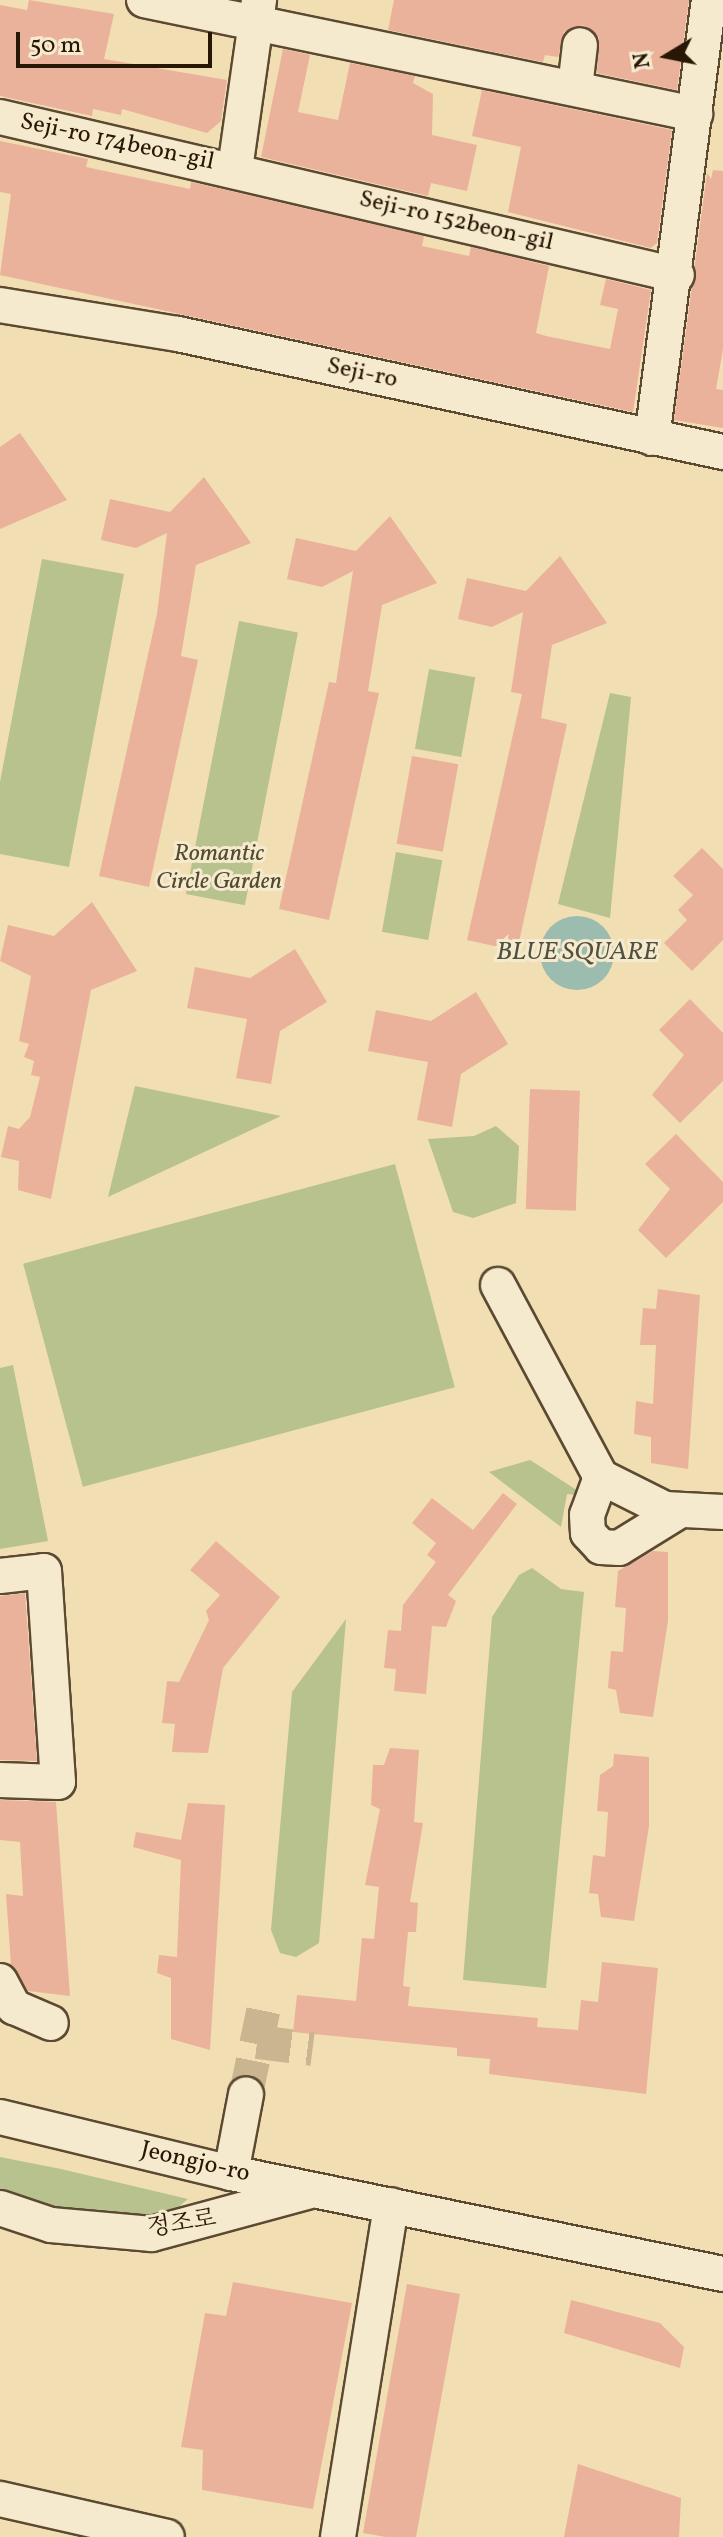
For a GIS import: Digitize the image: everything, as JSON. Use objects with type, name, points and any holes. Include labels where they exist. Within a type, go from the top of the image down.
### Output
[{"type":"street","points":[[144,0],[258,10],[575,88],[695,114]]},
{"type":"street","points":[[652,438],[677,275],[709,0]]},
{"type":"street","points":[[235,169],[258,10]]},
{"type":"street","points":[[575,88],[580,45]]},
{"type":"street","name":"Seji-ro 174beon-gil","points":[[0,117],[235,169]]},
{"type":"street","name":"Seji-ro 152beon-gil","points":[[235,169],[677,275]]},
{"type":"street","name":"Seji-ro","points":[[0,305],[178,334],[723,452]]},
{"type":"street","points":[[498,1285],[601,1477],[642,1502],[679,1511],[723,1512]]},
{"type":"street","points":[[601,1477],[587,1515],[588,1533],[601,1547],[619,1548],[679,1511]]},
{"type":"street","points":[[0,1576],[44,1571],[58,1782],[0,1780]]},
{"type":"street","points":[[0,1981],[14,2007],[51,2023]]},
{"type":"street","points":[[231,2173],[246,2094]]},
{"type":"street","name":"Jeongjo-ro","points":[[0,2117],[231,2173],[723,2274]]},
{"type":"street","name":"정조로","points":[[0,2208],[51,2225],[152,2234],[314,2190]]},
{"type":"street","points":[[338,2537],[391,2205]]},
{"type":"street","points":[[0,2499],[167,2537]]},
{"type":"green space","points":[[42,559],[124,574],[69,867],[0,854],[0,782]]},
{"type":"green space","name":"Romantic Circle Garden","points":[[239,621],[298,632],[245,905],[186,894]]},
{"type":"green space","points":[[429,669],[475,677],[461,757],[415,749]]},
{"type":"green space","points":[[610,693],[631,697],[610,918],[558,904]]},
{"type":"green space","points":[[396,852],[442,860],[428,940],[382,932]]},
{"type":"green space","points":[[135,1086],[281,1116],[108,1197]]},
{"type":"green space","points":[[496,1126],[519,1146],[516,1203],[473,1218],[453,1212],[428,1139],[474,1136]]},
{"type":"green space","points":[[395,1164],[455,1387],[83,1487],[23,1264]]},
{"type":"green space","points":[[13,1365],[48,1541],[0,1549],[0,1368]]},
{"type":"green space","points":[[530,1460],[586,1496],[567,1494],[561,1527],[489,1472]]},
{"type":"green space","points":[[532,1568],[561,1589],[584,1592],[546,1988],[463,1980],[492,1617],[519,1575]]},
{"type":"green space","points":[[346,1619],[319,1943],[296,1957],[280,1953],[271,1930],[292,1692]]},
{"type":"green space","points":[[0,2157],[188,2199],[169,2215],[131,2223],[73,2215],[0,2197]]},
{"type":"water","name":"BLUE SQUARE","points":[[577,916],[591,919],[603,927],[611,939],[614,953],[611,967],[603,979],[591,987],[577,990],[563,987],[551,979],[543,967],[540,953],[543,939],[551,927],[563,919]]},
{"type":"building","points":[[29,0],[114,14],[104,59],[227,80],[221,121],[207,133],[122,109],[121,115],[93,109],[92,116],[0,96],[0,5],[27,10]]},
{"type":"building","points":[[394,0],[689,0],[677,90],[597,73],[599,38],[583,25],[564,32],[558,57],[545,55],[543,62],[388,30]]},
{"type":"building","points":[[283,49],[310,55],[298,112],[338,120],[350,63],[415,76],[413,83],[433,94],[432,135],[477,145],[467,191],[431,183],[428,196],[261,157]]},
{"type":"building","points":[[482,90],[672,130],[657,243],[651,248],[508,212],[521,147],[472,136]]},
{"type":"building","points":[[0,141],[88,159],[86,167],[190,189],[191,182],[424,236],[422,246],[469,256],[471,247],[549,266],[536,333],[546,336],[610,349],[618,309],[600,305],[606,279],[651,290],[633,412],[0,275],[11,194],[0,192]]},
{"type":"building","points":[[713,170],[723,171],[723,349],[716,389],[723,390],[723,428],[674,420],[707,173],[711,179]]},
{"type":"building","points":[[20,433],[67,500],[0,529],[0,447]]},
{"type":"building","points":[[204,477],[251,543],[196,565],[181,656],[198,660],[149,887],[99,876],[157,614],[167,533],[136,548],[101,540],[110,499],[170,512]]},
{"type":"building","points":[[390,516],[437,583],[382,605],[368,691],[379,693],[329,920],[279,909],[329,682],[336,683],[353,571],[322,587],[287,579],[296,538],[356,551]]},
{"type":"building","points":[[560,556],[607,623],[552,645],[541,718],[567,724],[517,951],[467,940],[522,694],[511,692],[523,612],[492,627],[458,619],[467,578],[526,591]]},
{"type":"building","points":[[412,756],[458,764],[443,852],[397,844]]},
{"type":"building","points":[[702,848],[723,869],[723,940],[692,971],[664,943],[687,920],[678,910],[693,895],[673,876]]},
{"type":"building","points":[[92,902],[137,971],[91,990],[51,1199],[18,1190],[19,1161],[1,1157],[8,1126],[19,1129],[30,1117],[40,1077],[31,1075],[34,1061],[24,1057],[29,1044],[19,1041],[31,976],[0,961],[8,925],[54,936]]},
{"type":"building","points":[[295,949],[327,1002],[280,1031],[271,1084],[236,1078],[247,1019],[187,1008],[195,967],[250,978]]},
{"type":"building","points":[[476,992],[508,1044],[461,1074],[452,1127],[417,1120],[428,1062],[368,1051],[376,1010],[431,1021]]},
{"type":"building","points":[[690,999],[723,1033],[723,1081],[680,1123],[652,1095],[684,1055],[659,1030]]},
{"type":"building","points":[[530,1089],[580,1091],[576,1211],[526,1209]]},
{"type":"building","points":[[676,1134],[723,1182],[723,1202],[666,1258],[638,1230],[670,1189],[645,1164]]},
{"type":"building","points":[[658,1289],[700,1295],[688,1469],[651,1463],[651,1437],[634,1434],[636,1401],[653,1404],[656,1345],[640,1345],[643,1308],[656,1309]]},
{"type":"building","points":[[503,1493],[517,1504],[448,1595],[456,1601],[446,1627],[432,1626],[426,1694],[394,1691],[396,1669],[384,1668],[388,1630],[401,1631],[403,1605],[436,1562],[427,1555],[436,1543],[412,1523],[432,1498],[473,1530]]},
{"type":"building","points":[[216,1541],[280,1597],[223,1668],[208,1753],[172,1752],[175,1724],[162,1723],[167,1681],[179,1682],[209,1620],[206,1611],[220,1595],[190,1570]]},
{"type":"building","points":[[653,1551],[668,1552],[668,1621],[653,1717],[620,1713],[616,1690],[608,1688],[611,1651],[623,1652],[626,1608],[615,1607],[618,1571]]},
{"type":"building","points":[[25,1593],[37,1761],[0,1760],[0,1596]]},
{"type":"building","points":[[390,1748],[419,1750],[414,1822],[423,1823],[410,1902],[418,1903],[416,1932],[408,1932],[403,1986],[410,1987],[408,2006],[538,2018],[537,2027],[578,2030],[581,2000],[598,2002],[602,1962],[658,1968],[646,2094],[489,2074],[490,2059],[457,2056],[457,2048],[293,2032],[297,1995],[356,2001],[362,1938],[374,1939],[379,1887],[365,1885],[380,1809],[371,1805],[373,1765],[384,1765]]},
{"type":"building","points":[[614,1754],[649,1757],[649,1826],[634,1921],[601,1917],[598,1894],[589,1893],[593,1855],[605,1857],[608,1812],[597,1811],[600,1775],[613,1766]]},
{"type":"building","points":[[0,1800],[56,1802],[70,1996],[28,1991],[11,1965],[6,1894],[23,1896],[20,1842],[0,1840]]},
{"type":"building","points":[[188,1803],[225,1805],[210,2050],[171,2039],[171,1978],[157,1973],[159,1955],[177,1957],[181,1860],[133,1847],[136,1832],[181,1840]]},
{"type":"building","points":[[233,2282],[352,2303],[313,2509],[202,2490],[203,2450],[181,2447],[205,2313],[226,2316]]},
{"type":"building","points":[[407,2284],[460,2294],[416,2537],[386,2537],[363,2533]]},
{"type":"building","points":[[571,2300],[660,2323],[684,2347],[680,2368],[564,2333]]},
{"type":"building","points":[[578,2464],[681,2498],[679,2537],[564,2537]]},
{"type":"tunnel","points":[[246,2094],[264,2007]]},
{"type":"tunnel","points":[[257,2042],[313,2049]]}]
